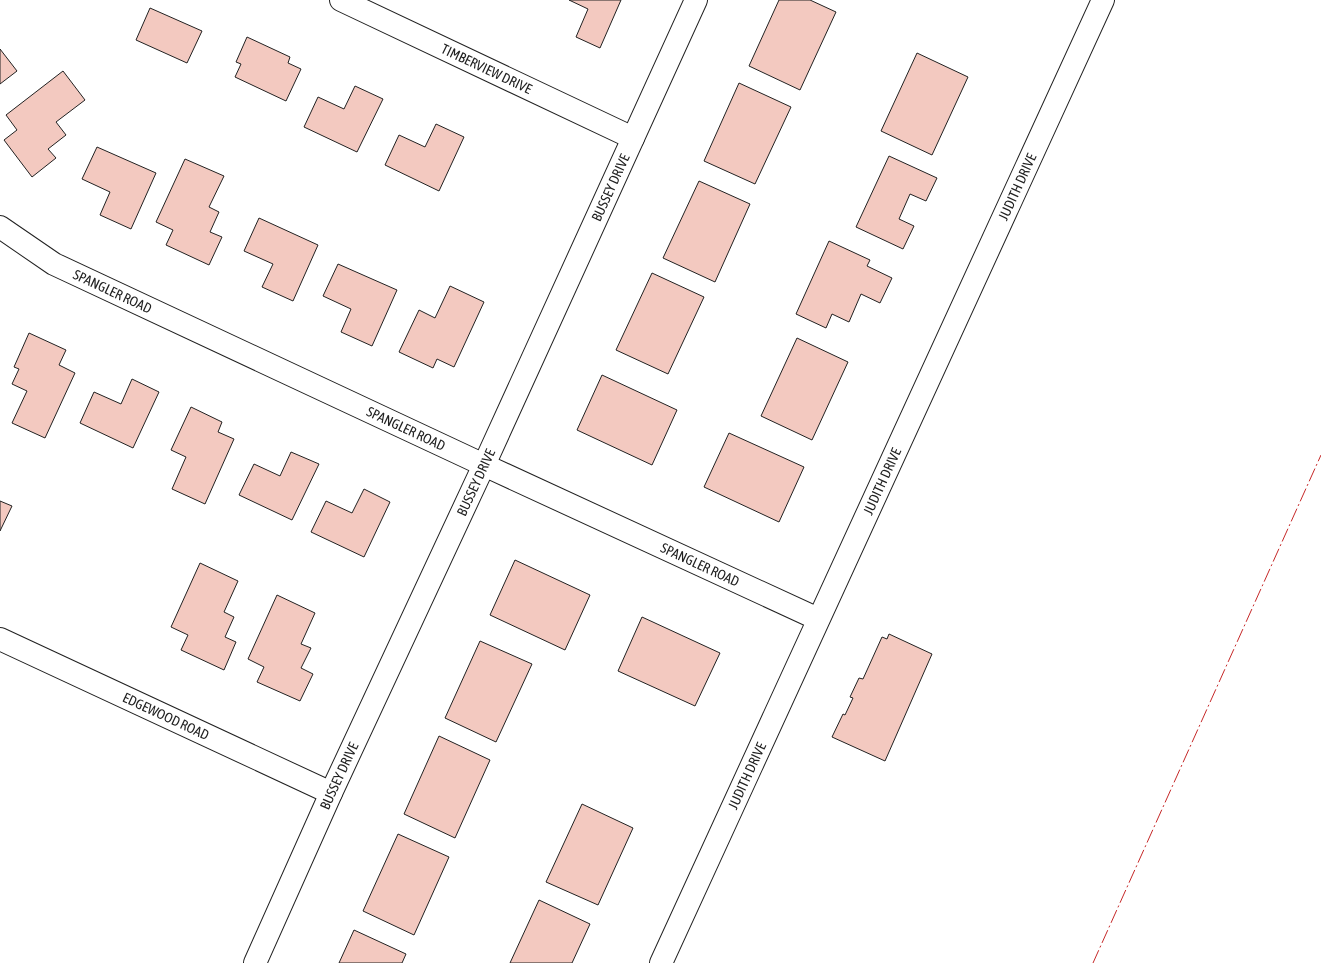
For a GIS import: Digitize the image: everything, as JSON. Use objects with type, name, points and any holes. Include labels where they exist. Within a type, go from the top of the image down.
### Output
[{"type":"street","name":"TIMBERVIEW DRIVE","points":[[341,0],[633,138]]},
{"type":"street","name":"BUSSEY DRIVE","points":[[255,963],[331,793],[484,465],[696,0]]},
{"type":"street","name":"JUDITH DRIVE","points":[[661,963],[1103,0]]},
{"type":"street","name":"SPANGLER ROAD","points":[[0,227],[54,264],[818,619]]},
{"type":"street","name":"EDGEWOOD ROAD","points":[[0,638],[331,793]]},
{"type":"building","points":[[569,0],[621,0],[600,48],[576,37],[588,9]]},
{"type":"building","points":[[779,0],[810,0],[836,12],[800,90],[749,66]]},
{"type":"building","points":[[150,8],[202,31],[187,63],[136,40]]},
{"type":"building","points":[[247,37],[290,57],[288,63],[301,69],[286,101],[235,77],[241,64],[236,62]]},
{"type":"building","points":[[0,49],[17,71],[0,84]]},
{"type":"building","points":[[917,53],[968,77],[932,155],[881,131]]},
{"type":"building","points":[[63,71],[85,100],[56,122],[66,135],[48,149],[56,158],[32,177],[4,140],[17,130],[6,115]]},
{"type":"building","points":[[739,83],[791,107],[755,184],[704,161]]},
{"type":"building","points":[[355,86],[383,99],[357,152],[304,127],[318,97],[344,109]]},
{"type":"building","points":[[436,124],[464,137],[439,191],[385,165],[399,135],[425,147]]},
{"type":"building","points":[[97,147],[156,173],[131,229],[100,215],[110,192],[82,179]]},
{"type":"building","points":[[889,156],[937,178],[926,201],[910,194],[899,219],[914,226],[903,249],[856,227]]},
{"type":"building","points":[[185,159],[224,176],[209,207],[219,212],[210,232],[222,237],[209,265],[166,245],[173,230],[156,222]]},
{"type":"building","points":[[699,181],[750,204],[715,282],[663,258]]},
{"type":"building","points":[[259,218],[318,245],[293,301],[262,287],[273,264],[244,251]]},
{"type":"building","points":[[829,241],[870,260],[867,266],[892,278],[880,303],[861,294],[849,322],[832,314],[826,328],[796,314]]},
{"type":"building","points":[[338,264],[397,290],[372,346],[341,332],[351,309],[323,296]]},
{"type":"building","points":[[652,273],[704,297],[668,374],[616,350]]},
{"type":"building","points":[[450,286],[484,302],[454,367],[437,359],[433,368],[399,352],[419,310],[435,318]]},
{"type":"building","points":[[29,333],[66,350],[59,365],[75,373],[45,438],[12,423],[27,391],[12,384],[19,369],[14,367]]},
{"type":"building","points":[[797,338],[848,362],[812,440],[761,416]]},
{"type":"building","points":[[602,375],[677,410],[652,465],[577,430]]},
{"type":"building","points":[[132,379],[159,392],[133,448],[80,423],[94,392],[121,404]]},
{"type":"building","points":[[191,407],[222,422],[218,432],[234,439],[205,504],[172,489],[186,457],[171,450]]},
{"type":"building","points":[[729,433],[804,467],[779,522],[704,487]]},
{"type":"building","points":[[291,452],[319,464],[292,520],[239,495],[254,464],[280,476]]},
{"type":"building","points":[[364,489],[390,502],[364,557],[311,532],[326,501],[352,513]]},
{"type":"building","points":[[0,501],[12,506],[0,531]]},
{"type":"building","points":[[515,560],[590,595],[565,650],[490,615]]},
{"type":"building","points":[[200,563],[238,581],[224,612],[234,617],[225,637],[236,642],[224,670],[181,650],[188,635],[171,627]]},
{"type":"building","points":[[277,595],[315,613],[301,644],[311,648],[301,668],[313,674],[300,701],[257,682],[264,667],[248,659]]},
{"type":"building","points":[[642,617],[720,653],[695,706],[618,671]]},
{"type":"building","points":[[889,634],[932,654],[885,761],[832,737],[843,714],[845,715],[853,698],[850,697],[859,678],[863,679],[882,637],[887,639]]},
{"type":"building","points":[[480,641],[532,664],[496,742],[445,718]]},
{"type":"building","points":[[439,736],[490,760],[455,838],[404,814]]},
{"type":"building","points":[[582,804],[633,828],[598,905],[546,882]]},
{"type":"building","points":[[398,834],[449,857],[414,935],[363,911]]},
{"type":"building","points":[[539,900],[590,924],[572,963],[510,963]]},
{"type":"building","points":[[354,930],[406,954],[402,963],[339,963]]},
{"type":"power","points":[[1093,963],[1321,455]]}]
